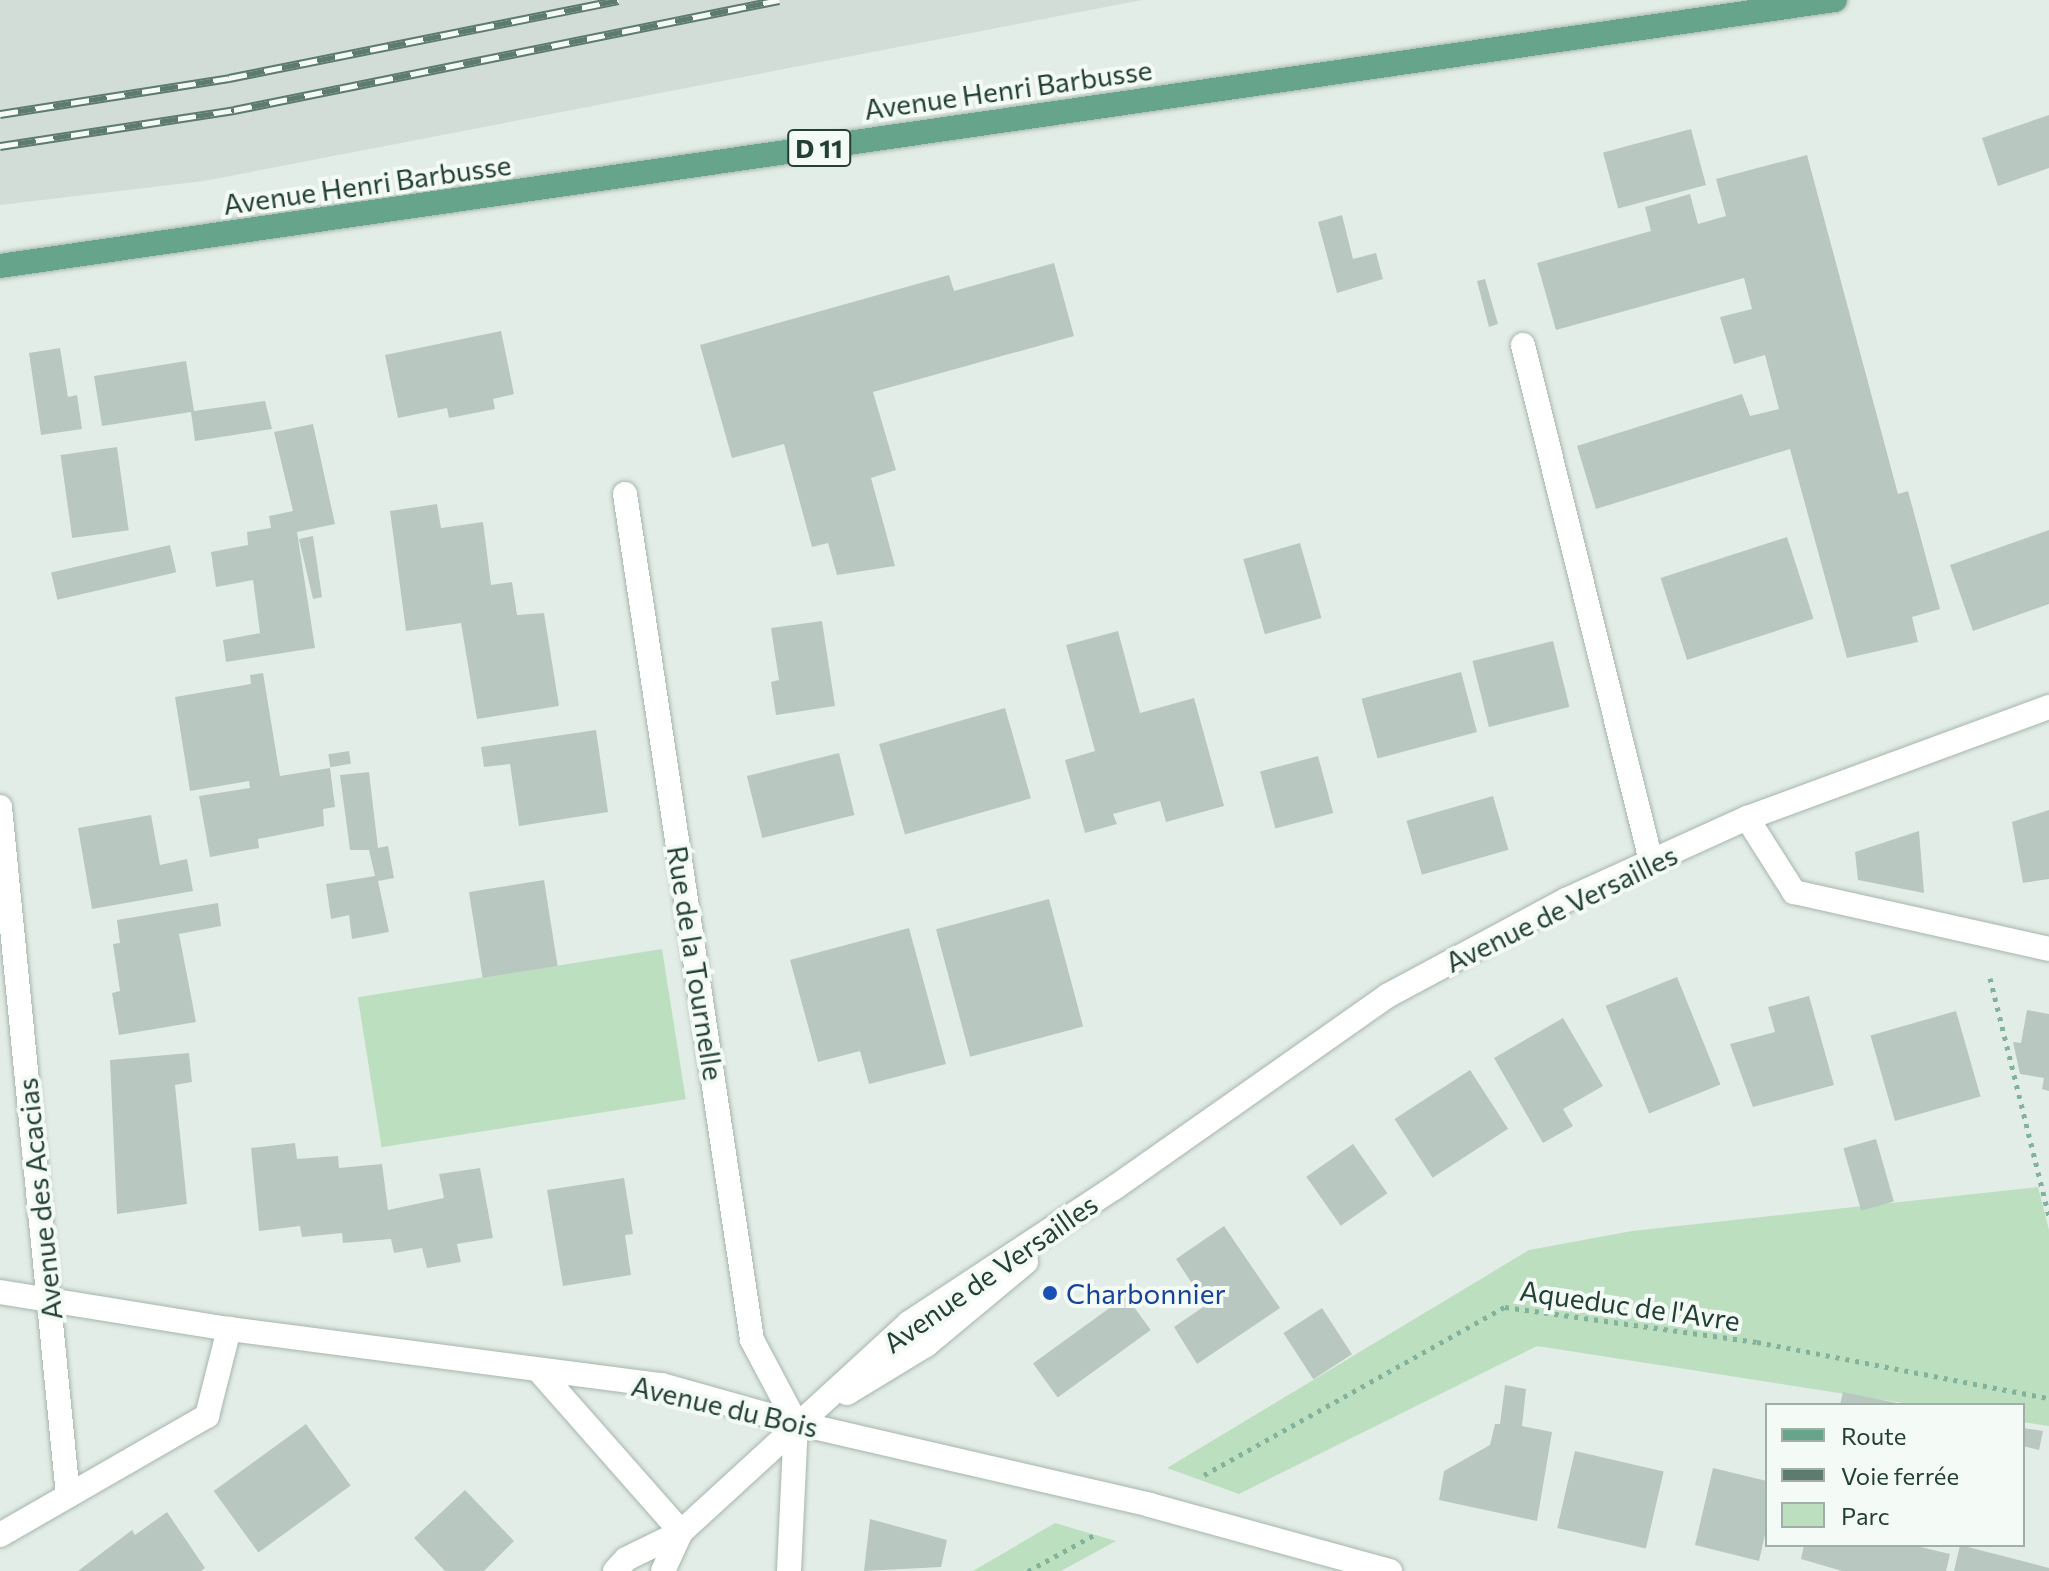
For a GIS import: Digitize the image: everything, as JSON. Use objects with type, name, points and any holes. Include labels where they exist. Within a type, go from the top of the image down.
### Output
[{"type":"main road","name":"Avenue Henri Barbusse","points":[[0,266],[1835,0]]},
{"type":"street","points":[[1523,345],[1651,861]]},
{"type":"street","name":"Rue de la Tournelle","points":[[625,494],[752,1340],[796,1423]]},
{"type":"street","name":"Avenue de Versailles","points":[[615,1571],[626,1559],[681,1532],[796,1423],[909,1323],[1114,1188],[1387,996],[1566,900],[1747,818],[2049,707]]},
{"type":"street","name":"Avenue des Acacias","points":[[0,807],[38,1220],[51,1300],[68,1496]]},
{"type":"street","points":[[1747,818],[1794,892],[2049,949]]},
{"type":"street","name":"Avenue du Bois","points":[[0,1292],[229,1329],[541,1373],[662,1385],[796,1423],[1150,1505],[1347,1566],[1390,1571]]},
{"type":"street","points":[[0,1535],[207,1416],[229,1329]]},
{"type":"street","points":[[541,1373],[681,1532]]},
{"type":"street","points":[[789,1571],[796,1423]]},
{"type":"street","name":"Avenue de Versailles","points":[[663,1571],[681,1532]]},
{"type":"path","points":[[1979,934],[2049,1217]]},
{"type":"path","name":"Aqueduc de l'Avre","points":[[1028,1571],[1505,1307],[1757,1342],[2049,1398]]},
{"type":"shaded area","points":[[0,0],[1142,0],[204,181],[0,205]]},
{"type":"green space","points":[[662,949],[686,1099],[382,1147],[358,997]]},
{"type":"green space","points":[[2038,1187],[2049,1230],[2049,1426],[2025,1422],[2025,1403],[1903,1403],[1537,1346],[1239,1494],[1167,1468],[1529,1250],[1632,1231]]},
{"type":"green space","points":[[1055,1523],[1116,1541],[1061,1571],[973,1571]]},
{"type":"building","points":[[2049,115],[2049,168],[1998,186],[1982,138]]},
{"type":"building","points":[[1691,129],[1706,185],[1618,209],[1603,153]]},
{"type":"building","points":[[1807,155],[1898,494],[1908,491],[1940,609],[1912,617],[1918,642],[1847,658],[1790,449],[1596,509],[1577,446],[1742,394],[1750,416],[1779,409],[1765,355],[1734,364],[1720,317],[1752,309],[1744,278],[1556,330],[1537,263],[1651,231],[1645,207],[1690,194],[1698,224],[1726,216],[1716,179]]},
{"type":"building","points":[[1342,215],[1353,259],[1376,253],[1383,279],[1337,293],[1318,222]]},
{"type":"building","points":[[1054,263],[1074,336],[873,392],[896,470],[871,478],[895,566],[837,575],[828,543],[812,547],[784,444],[732,458],[700,345],[949,275],[954,291]]},
{"type":"building","points":[[1485,279],[1498,324],[1489,327],[1477,281]]},
{"type":"building","points":[[501,331],[514,394],[493,399],[495,409],[449,418],[447,408],[398,418],[385,355]]},
{"type":"building","points":[[60,348],[68,397],[77,395],[82,429],[41,435],[29,353]]},
{"type":"building","points":[[186,361],[194,411],[265,401],[272,429],[195,441],[191,412],[102,426],[94,376]]},
{"type":"building","points":[[313,424],[335,524],[297,532],[315,648],[226,662],[223,640],[260,633],[253,580],[216,587],[211,552],[248,545],[247,532],[271,528],[269,516],[293,511],[274,432]]},
{"type":"building","points":[[117,447],[129,530],[72,538],[61,455]]},
{"type":"building","points":[[437,504],[441,528],[483,522],[491,585],[512,582],[517,615],[544,613],[559,706],[477,719],[461,623],[406,631],[390,511]]},
{"type":"building","points":[[2049,530],[2049,604],[1973,631],[1950,565]]},
{"type":"building","points":[[313,536],[322,597],[313,599],[299,539]]},
{"type":"building","points":[[1787,537],[1814,619],[1687,660],[1661,578]]},
{"type":"building","points":[[1300,543],[1321,618],[1265,634],[1243,559]]},
{"type":"building","points":[[170,545],[176,572],[57,600],[51,572]]},
{"type":"building","points":[[822,621],[835,706],[776,715],[771,682],[779,680],[771,628]]},
{"type":"building","points":[[1118,631],[1140,713],[1194,698],[1224,806],[1166,822],[1160,801],[1113,814],[1117,824],[1085,833],[1065,760],[1095,751],[1066,645]]},
{"type":"building","points":[[1553,641],[1569,707],[1489,727],[1472,661]]},
{"type":"building","points":[[1461,672],[1477,732],[1378,759],[1362,699]]},
{"type":"building","points":[[263,673],[280,776],[330,768],[335,807],[323,809],[324,826],[258,839],[259,848],[210,857],[199,796],[250,788],[249,781],[190,791],[175,697],[251,684],[250,675]]},
{"type":"building","points":[[1005,708],[1031,798],[905,834],[879,744]]},
{"type":"building","points":[[596,730],[608,812],[519,826],[510,764],[484,767],[481,747]]},
{"type":"building","points":[[349,751],[351,764],[330,767],[328,754]]},
{"type":"building","points":[[839,753],[854,815],[762,838],[747,776]]},
{"type":"building","points":[[1318,756],[1333,813],[1275,829],[1260,772]]},
{"type":"building","points":[[369,772],[378,848],[388,846],[394,878],[378,881],[389,932],[352,939],[349,915],[331,919],[326,884],[375,876],[369,850],[350,850],[340,775]]},
{"type":"building","points":[[1493,796],[1508,850],[1422,875],[1406,821]]},
{"type":"building","points":[[2049,810],[2049,879],[2023,883],[2012,822]]},
{"type":"building","points":[[151,815],[160,865],[187,859],[193,891],[92,909],[78,828]]},
{"type":"building","points":[[1919,831],[1924,893],[1858,880],[1855,852]]},
{"type":"building","points":[[544,880],[558,966],[483,978],[469,892]]},
{"type":"building","points":[[1049,899],[1083,1027],[970,1057],[936,929]]},
{"type":"building","points":[[218,903],[221,926],[179,934],[196,1022],[119,1035],[112,993],[120,991],[113,944],[120,943],[117,920]]},
{"type":"building","points":[[909,928],[946,1064],[869,1084],[860,1051],[818,1062],[790,960]]},
{"type":"building","points":[[1677,977],[1720,1085],[1649,1113],[1606,1006]]},
{"type":"building","points":[[1809,996],[1834,1085],[1753,1107],[1730,1044],[1775,1032],[1768,1007]]},
{"type":"building","points":[[2027,1010],[2049,1014],[2049,1091],[2042,1089],[2044,1078],[2020,1074],[2013,1042],[2021,1043]]},
{"type":"building","points":[[1956,1011],[1981,1097],[1895,1121],[1870,1036]]},
{"type":"building","points":[[1563,1018],[1603,1086],[1563,1109],[1573,1126],[1543,1143],[1494,1058]]},
{"type":"building","points":[[189,1053],[192,1082],[175,1085],[187,1204],[117,1214],[110,1060]]},
{"type":"building","points":[[1470,1070],[1508,1129],[1433,1178],[1395,1119]]},
{"type":"building","points":[[1876,1139],[1894,1201],[1861,1211],[1843,1148]]},
{"type":"building","points":[[295,1143],[297,1159],[338,1156],[339,1168],[382,1164],[388,1210],[444,1198],[439,1174],[480,1168],[493,1238],[457,1244],[461,1262],[427,1268],[422,1248],[394,1253],[391,1239],[343,1243],[342,1233],[302,1237],[300,1226],[259,1231],[251,1148]]},
{"type":"building","points":[[1353,1144],[1387,1193],[1341,1226],[1306,1177]]},
{"type":"building","points":[[624,1178],[633,1234],[625,1235],[631,1275],[563,1286],[547,1190]]},
{"type":"building","points":[[1224,1226],[1280,1308],[1197,1364],[1174,1327],[1206,1305],[1176,1259]]},
{"type":"building","points":[[1126,1296],[1151,1330],[1058,1398],[1033,1364]]},
{"type":"building","points":[[1322,1308],[1352,1354],[1313,1379],[1283,1333]]},
{"type":"building","points":[[1505,1385],[1526,1389],[1522,1426],[1552,1432],[1537,1521],[1439,1500],[1444,1471],[1490,1445],[1495,1424],[1500,1424]]},
{"type":"building","points":[[1843,1392],[1897,1403],[1840,1403]]},
{"type":"building","points":[[306,1424],[351,1485],[258,1552],[214,1491]]},
{"type":"building","points":[[2025,1428],[2043,1431],[2039,1450],[2025,1446]]},
{"type":"building","points":[[1575,1451],[1664,1471],[1646,1548],[1557,1528]]},
{"type":"building","points":[[1713,1468],[1765,1481],[1765,1535],[1759,1561],[1695,1545]]},
{"type":"building","points":[[465,1490],[514,1541],[484,1571],[445,1571],[414,1538]]},
{"type":"building","points":[[167,1512],[205,1568],[201,1571],[78,1571],[132,1530],[135,1535]]},
{"type":"building","points":[[870,1519],[947,1540],[941,1567],[864,1571]]},
{"type":"building","points":[[1804,1547],[1920,1547],[1950,1554],[1946,1571],[1842,1571],[1801,1559]]},
{"type":"building","points":[[1960,1547],[2049,1568],[2049,1571],[1954,1571]]},
{"type":"railway","points":[[0,114],[229,78],[618,0]]},
{"type":"railway","points":[[0,146],[234,110],[779,0]]},
{"type":"place","name":"Charbonnier","points":[[1050,1293]]}]
